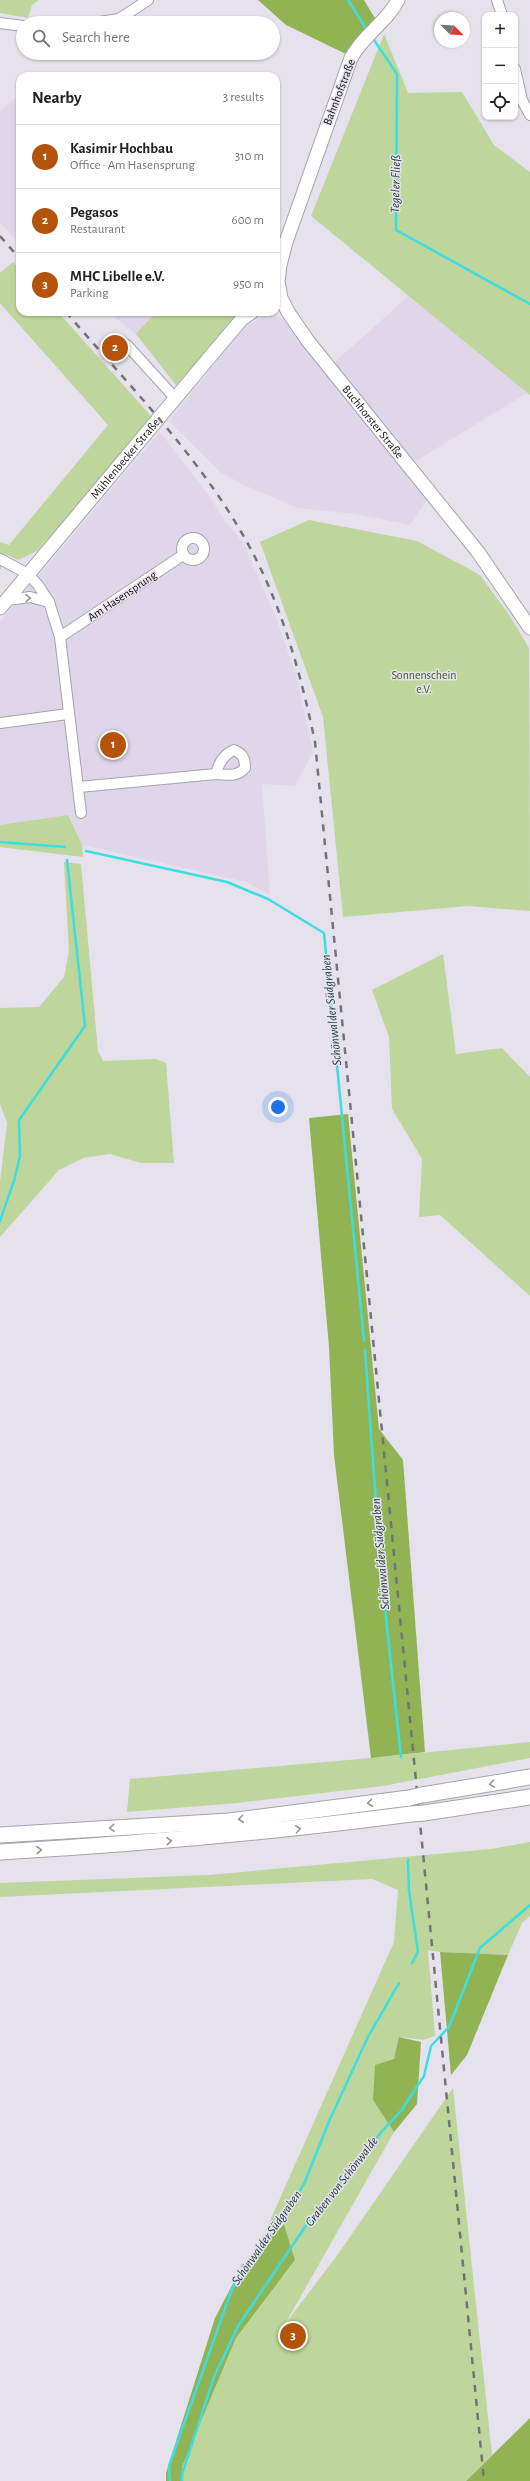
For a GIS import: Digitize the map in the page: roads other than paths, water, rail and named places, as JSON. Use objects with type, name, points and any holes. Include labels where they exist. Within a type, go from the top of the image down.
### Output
[{"type":"highway","points":[[0,1835],[229,1821],[416,1796],[530,1777]]},
{"type":"highway","points":[[0,1852],[114,1846],[278,1831],[530,1797]]},
{"type":"main road","name":"Bahnhofstraße","points":[[301,197],[349,64],[363,39],[379,24],[398,0]]},
{"type":"main road","name":"Buchhorster Straße","points":[[280,265],[301,197]]},
{"type":"main road","name":"Buchhorster Straße","points":[[280,302],[308,341],[478,552],[530,628]]},
{"type":"main road","name":"Mühlenbecker Straße","points":[[3,604],[175,398],[242,319],[246,316]]},
{"type":"street","points":[[124,16],[148,0]]},
{"type":"street","points":[[497,0],[501,12]]},
{"type":"street","points":[[0,23],[16,25]]},
{"type":"street","points":[[518,82],[522,100],[530,115]]},
{"type":"street","points":[[127,345],[175,398]]},
{"type":"street","name":"Am Hasensprung","points":[[60,637],[184,555]]},
{"type":"street","points":[[0,558],[28,574],[38,585],[49,602],[60,637],[81,814]]},
{"type":"street","points":[[3,604],[30,597],[49,602]]},
{"type":"street","points":[[0,723],[68,714]]},
{"type":"street","points":[[79,787],[216,774]]},
{"type":"waterway","name":"Tegeler Fließ","points":[[348,0],[367,30]]},
{"type":"waterway","name":"Tegeler Fließ","points":[[372,37],[397,74],[396,230],[530,304]]},
{"type":"waterway","name":"Schönwalder Südgraben","points":[[0,842],[65,847]]},
{"type":"waterway","name":"Schönwalder Südgraben","points":[[86,851],[227,882],[268,899],[324,933],[364,1340]]},
{"type":"waterway","points":[[0,1221],[14,1181],[20,1156],[19,1120],[85,1026],[67,860]]},
{"type":"waterway","name":"Schönwalder Südgraben","points":[[365,1350],[381,1572],[401,1757]]},
{"type":"waterway","name":"Schönwalder Südgraben","points":[[408,1860],[409,1891],[418,1952],[412,1963]]},
{"type":"waterway","name":"Graben von Schönwalde","points":[[182,2481],[182,2474],[214,2377],[238,2326],[305,2227],[383,2130],[401,2111],[424,2076],[431,2046],[449,2027],[480,1948],[530,1905]]},
{"type":"waterway","name":"Schönwalder Südgraben","points":[[170,2481],[169,2466],[232,2289],[239,2274],[270,2237],[304,2184],[330,2119],[368,2037],[399,1983]]},
{"type":"railway","points":[[0,236],[16,254]]},
{"type":"railway","points":[[69,316],[148,406],[201,471],[225,505],[246,541],[274,598],[288,638],[306,700],[315,742],[484,2481]]},
{"type":"place","name":"Pegasos","points":[[115,348]]},
{"type":"place","name":"Kasimir Hochbau","points":[[113,745]]},
{"type":"place","name":"MHC Libelle e.V.","points":[[293,2336]]},
{"type":"park label","name":"Sonnenschein e.V.","points":[[424,682]]}]
